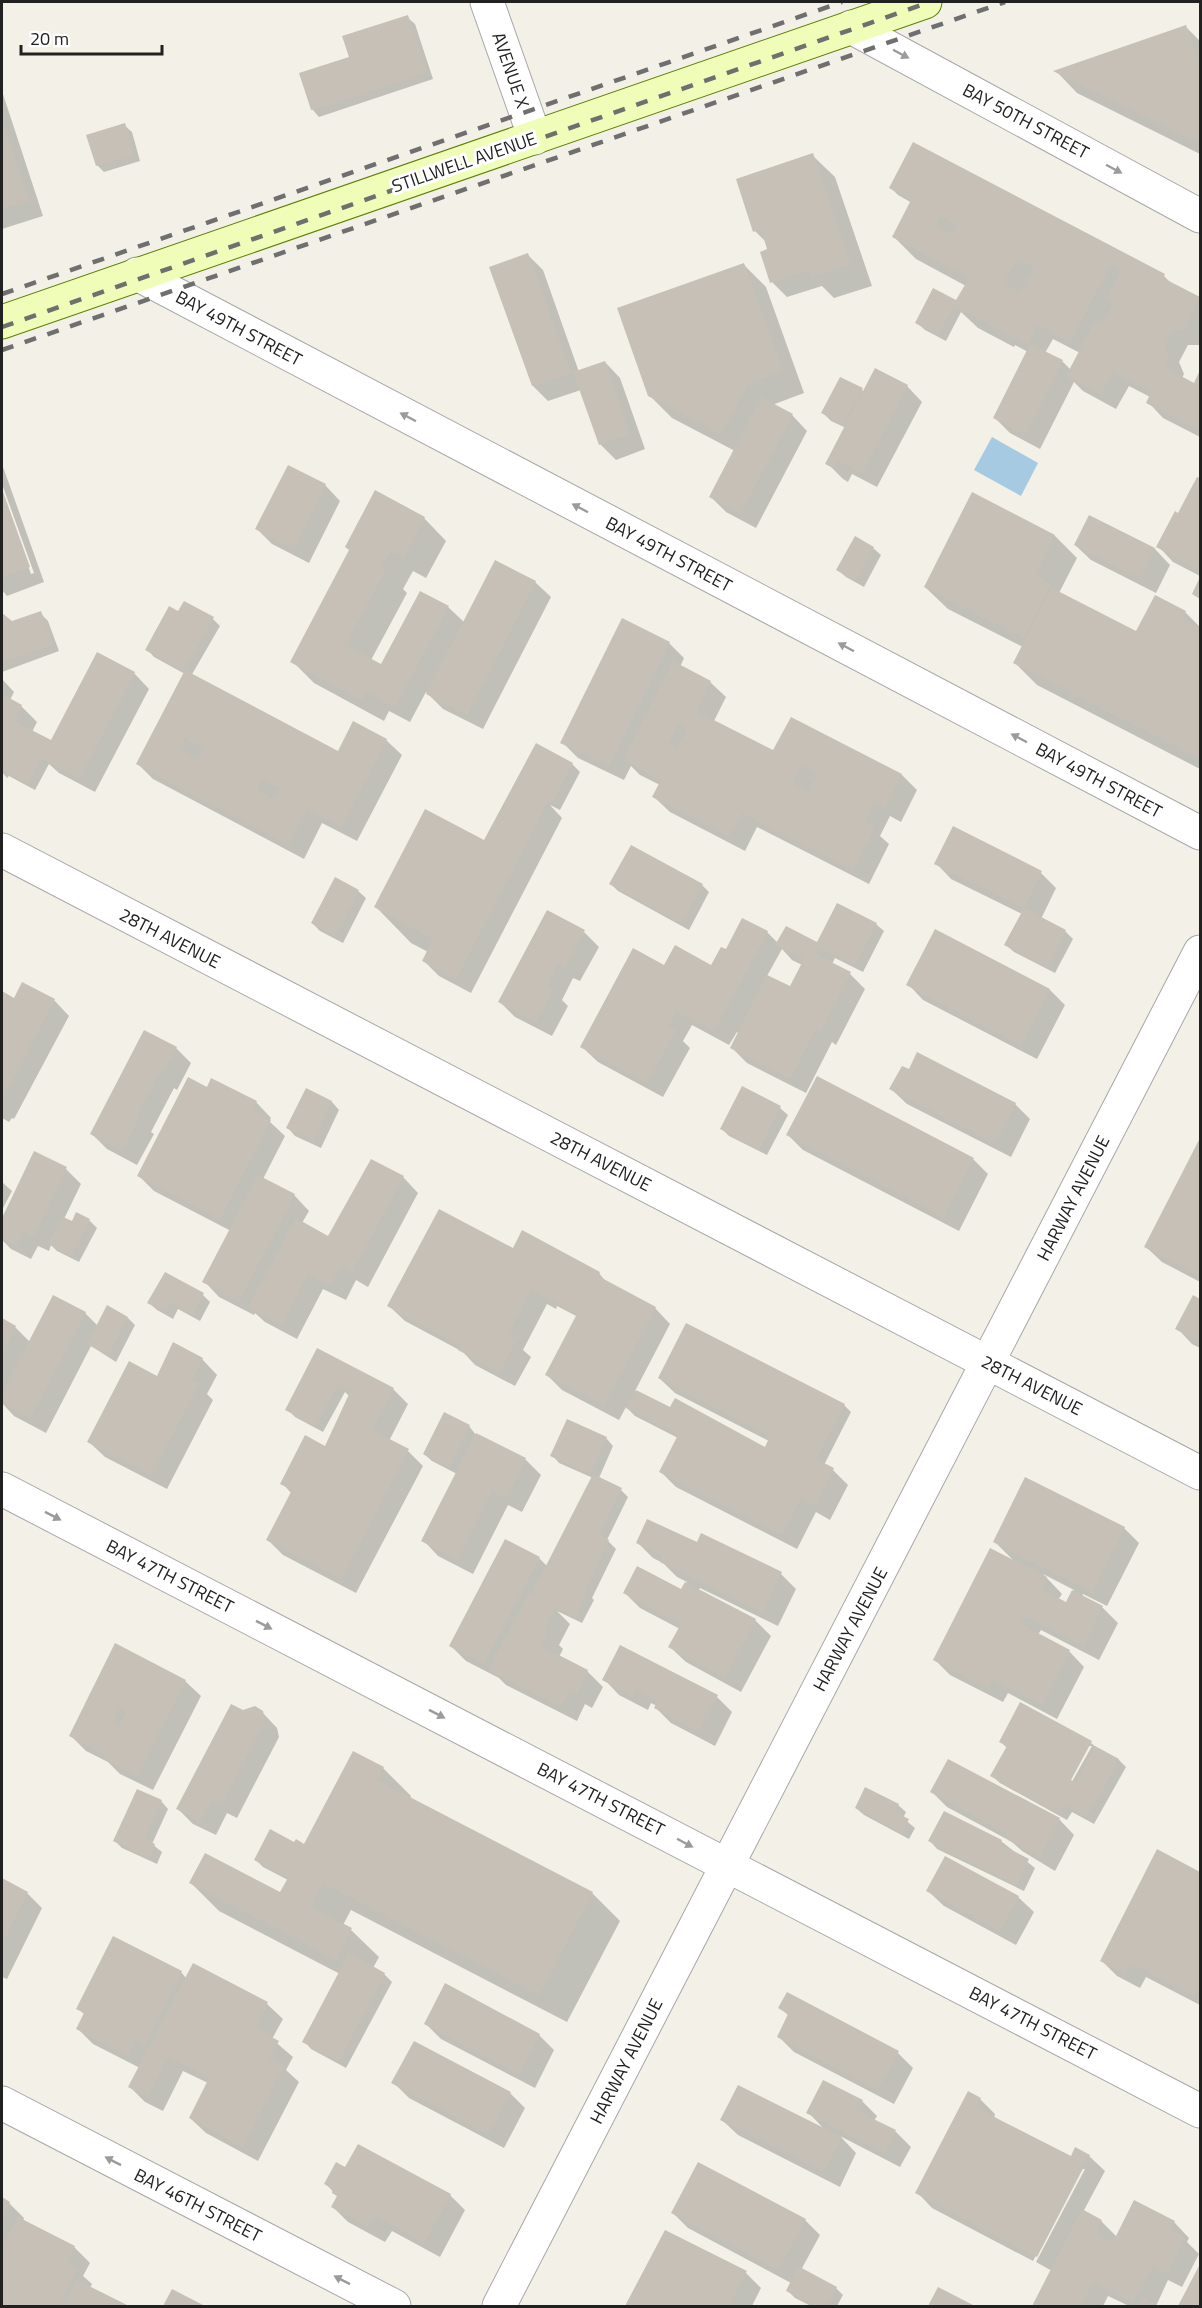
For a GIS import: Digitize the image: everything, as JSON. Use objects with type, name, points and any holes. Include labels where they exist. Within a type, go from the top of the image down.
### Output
[{"type":"main road","name":"STILLWELL AVENUE","points":[[2,322],[926,2]]},
{"type":"street","name":"AVENUE X","points":[[487,2],[535,138]]},
{"type":"street","name":"BAY 50TH STREET","points":[[851,27],[1200,216]]},
{"type":"street","name":"BAY 49TH STREET","points":[[137,274],[1200,833]]},
{"type":"street","name":"28TH AVENUE","points":[[2,850],[1200,1473]]},
{"type":"street","name":"HARWAY AVENUE","points":[[499,2307],[1200,952]]},
{"type":"street","name":"BAY 47TH STREET","points":[[2,1489],[1200,2111]]},
{"type":"street","name":"BAY 46TH STREET","points":[[2,2103],[394,2307]]},
{"type":"water","points":[[992,437],[1038,463],[1021,496],[974,470]]},
{"type":"building","points":[[408,15],[427,72],[311,110],[299,73],[349,57],[342,36]]},
{"type":"building","points":[[1186,25],[1200,66],[1200,144],[1053,71]]},
{"type":"building","points":[[2,120],[29,201],[2,209]]},
{"type":"building","points":[[125,123],[134,154],[96,166],[86,135]]},
{"type":"building","points":[[913,142],[1165,274],[1163,278],[1200,297],[1184,330],[1172,331],[1164,346],[1169,357],[1164,367],[1194,383],[1200,370],[1200,431],[1146,403],[1151,392],[1113,372],[1101,394],[1066,376],[1096,319],[1103,323],[1113,304],[1106,300],[1122,269],[1111,264],[1070,342],[1037,325],[1027,345],[954,306],[938,335],[915,323],[933,288],[956,300],[969,278],[892,237],[911,200],[889,188]],"holes":[[[940,216],[957,225],[952,234],[935,225]],[[1017,259],[1034,267],[1020,293],[1003,284]]]},
{"type":"building","points":[[813,153],[850,264],[811,277],[809,270],[770,283],[760,252],[767,249],[761,229],[753,232],[736,179]]},
{"type":"building","points":[[528,253],[571,373],[532,386],[489,267]]},
{"type":"building","points":[[744,263],[783,371],[748,384],[721,434],[648,396],[617,308]]},
{"type":"building","points":[[1030,344],[1063,360],[1025,435],[993,418]]},
{"type":"building","points":[[605,361],[630,434],[599,445],[573,372]]},
{"type":"building","points":[[875,368],[908,385],[862,473],[837,460],[833,468],[825,464]]},
{"type":"building","points":[[840,377],[863,388],[843,424],[821,413]]},
{"type":"building","points":[[761,397],[793,414],[740,514],[709,497]]},
{"type":"building","points":[[288,465],[326,484],[294,549],[255,529]]},
{"type":"building","points":[[1197,477],[1200,478],[1200,570],[1156,547]]},
{"type":"building","points":[[2,489],[30,567],[2,577]]},
{"type":"building","points":[[375,490],[425,517],[404,557],[391,550],[381,567],[386,570],[345,645],[381,664],[420,591],[449,606],[395,707],[366,692],[361,700],[290,662],[349,550],[345,547]]},
{"type":"building","points":[[972,492],[1055,535],[1035,576],[1051,584],[1024,638],[924,587]]},
{"type":"building","points":[[1089,515],[1155,548],[1140,579],[1074,545]]},
{"type":"building","points":[[855,536],[874,547],[856,581],[836,570]]},
{"type":"building","points":[[495,560],[536,581],[467,715],[426,694]]},
{"type":"building","points":[[1200,577],[1200,599],[1192,594]]},
{"type":"building","points":[[1052,588],[1136,631],[1155,595],[1186,611],[1182,619],[1200,629],[1200,759],[1013,663]]},
{"type":"building","points":[[184,601],[214,617],[183,671],[145,650],[169,606],[178,611]]},
{"type":"building","points":[[41,611],[53,644],[2,662],[2,613],[12,621]]},
{"type":"building","points":[[622,618],[670,642],[609,766],[560,743]]},
{"type":"building","points":[[97,652],[135,672],[80,778],[41,758],[27,784],[2,770],[2,694],[22,705],[14,721],[51,740]]},
{"type":"building","points":[[673,661],[711,681],[696,711],[773,750],[791,717],[902,774],[885,807],[874,802],[864,823],[875,828],[853,870],[742,813],[729,836],[652,797],[661,780],[623,760]],"holes":[[[679,723],[688,728],[677,748],[668,744]],[[802,765],[818,774],[808,792],[792,784]]]},
{"type":"building","points":[[185,670],[338,751],[353,721],[387,739],[341,827],[307,809],[288,845],[136,764]],"holes":[[[185,738],[204,748],[198,759],[179,749]],[[263,779],[280,788],[274,799],[257,790]]]},
{"type":"building","points":[[536,743],[573,763],[552,803],[548,801],[456,979],[422,961],[433,939],[374,907],[425,809],[484,840]]},
{"type":"building","points":[[953,826],[1042,871],[1024,908],[934,864]]},
{"type":"building","points":[[631,845],[703,884],[681,923],[609,884]]},
{"type":"building","points":[[335,877],[359,890],[335,936],[311,923]]},
{"type":"building","points":[[837,903],[877,923],[855,965],[818,947],[815,954],[851,972],[821,1031],[816,1028],[790,1079],[730,1048],[767,975],[790,986],[804,959],[775,945],[786,926],[817,942]]},
{"type":"building","points":[[1024,908],[1066,930],[1047,967],[1004,945]]},
{"type":"building","points":[[547,910],[585,930],[565,967],[558,964],[546,987],[553,990],[536,1022],[498,1002]]},
{"type":"building","points":[[742,918],[768,931],[714,1031],[676,1011],[668,1027],[676,1031],[647,1083],[580,1047],[633,948],[664,965],[675,945],[711,965],[721,947],[726,949]]},
{"type":"building","points":[[935,929],[1050,989],[1021,1045],[906,985]]},
{"type":"building","points":[[22,982],[55,999],[2,1100],[2,991],[14,998]]},
{"type":"building","points":[[144,1030],[177,1047],[161,1075],[159,1074],[136,1117],[139,1118],[122,1151],[90,1134]]},
{"type":"building","points":[[917,1052],[1016,1103],[995,1143],[889,1089],[902,1066],[909,1069]]},
{"type":"building","points":[[817,1076],[974,1158],[943,1217],[786,1135]]},
{"type":"building","points":[[188,1077],[207,1087],[211,1078],[257,1101],[252,1110],[271,1120],[220,1219],[137,1176]]},
{"type":"building","points":[[742,1086],[781,1106],[759,1149],[720,1129]]},
{"type":"building","points":[[306,1088],[332,1101],[313,1141],[286,1128]]},
{"type":"building","points":[[1200,1138],[1200,1276],[1144,1247]]},
{"type":"building","points":[[34,1151],[67,1167],[33,1237],[23,1231],[16,1245],[2,1238],[2,1218]]},
{"type":"building","points":[[371,1159],[404,1176],[352,1272],[341,1266],[330,1286],[308,1274],[281,1325],[248,1307],[296,1218],[328,1236]]},
{"type":"building","points":[[258,1175],[295,1194],[239,1301],[202,1282]]},
{"type":"building","points":[[439,1209],[513,1248],[522,1230],[600,1272],[598,1276],[656,1307],[604,1405],[545,1375],[577,1314],[531,1290],[507,1336],[516,1340],[500,1372],[458,1350],[460,1345],[387,1306]]},
{"type":"building","points":[[76,1212],[90,1219],[71,1256],[48,1244],[63,1217],[72,1221]]},
{"type":"building","points":[[165,1272],[204,1293],[192,1315],[171,1303],[165,1312],[147,1303]]},
{"type":"building","points":[[53,1295],[86,1312],[30,1418],[2,1403],[2,1393]]},
{"type":"building","points":[[1193,1295],[1200,1299],[1200,1342],[1175,1329]]},
{"type":"building","points":[[107,1305],[128,1317],[108,1355],[87,1344]]},
{"type":"building","points":[[2,1318],[16,1326],[2,1354]]},
{"type":"building","points":[[686,1323],[845,1404],[816,1459],[834,1468],[815,1506],[801,1498],[782,1535],[659,1472],[678,1435],[626,1408],[636,1390],[670,1407],[675,1398],[765,1447],[770,1436],[658,1378]]},
{"type":"building","points":[[173,1342],[203,1358],[192,1380],[199,1384],[151,1475],[87,1442],[129,1361],[157,1376]]},
{"type":"building","points":[[317,1348],[394,1388],[372,1430],[409,1449],[341,1579],[266,1540],[292,1490],[280,1484],[305,1435],[325,1446],[350,1392],[337,1386],[316,1426],[285,1410]]},
{"type":"building","points":[[444,1412],[470,1425],[449,1467],[423,1454]]},
{"type":"building","points":[[567,1419],[607,1437],[590,1474],[550,1456]]},
{"type":"building","points":[[476,1433],[526,1458],[506,1498],[492,1491],[457,1560],[421,1541]]},
{"type":"building","points":[[593,1474],[622,1488],[599,1535],[609,1540],[575,1617],[555,1607],[544,1630],[548,1632],[541,1646],[588,1670],[577,1694],[570,1690],[561,1706],[489,1670],[529,1593],[531,1595]]},
{"type":"building","points":[[1025,1477],[1125,1527],[1092,1592],[993,1542]]},
{"type":"building","points":[[647,1519],[697,1542],[701,1533],[782,1572],[762,1612],[660,1562],[663,1556],[636,1543]]},
{"type":"building","points":[[505,1539],[540,1557],[483,1664],[449,1646]]},
{"type":"building","points":[[990,1548],[1047,1577],[1041,1589],[1066,1602],[1072,1590],[1103,1606],[1084,1646],[1025,1616],[1021,1624],[1070,1650],[1042,1705],[992,1679],[988,1688],[933,1660]]},
{"type":"building","points":[[637,1566],[681,1589],[685,1582],[756,1619],[725,1678],[668,1647],[681,1624],[623,1593]]},
{"type":"building","points":[[115,1643],[186,1680],[137,1776],[103,1759],[105,1754],[69,1736]],"holes":[[[119,1708],[126,1712],[119,1726],[112,1722]]]},
{"type":"building","points":[[620,1645],[718,1695],[699,1731],[654,1708],[658,1700],[636,1689],[632,1696],[602,1680]]},
{"type":"building","points":[[1020,1702],[1092,1741],[1071,1780],[1076,1783],[1095,1746],[1119,1759],[1086,1817],[1064,1805],[1059,1813],[990,1776],[1007,1746],[999,1742]]},
{"type":"building","points":[[231,1704],[243,1710],[255,1706],[263,1711],[265,1721],[222,1804],[212,1799],[200,1821],[176,1809]]},
{"type":"building","points":[[353,1751],[384,1767],[377,1780],[593,1892],[539,1995],[323,1883],[310,1907],[352,1928],[336,1960],[189,1883],[205,1853],[280,1892],[288,1878],[254,1860],[270,1829],[294,1842],[296,1839],[304,1844]]},
{"type":"building","points":[[948,1759],[1060,1818],[1040,1857],[1008,1840],[1010,1838],[1004,1836],[1006,1833],[930,1792]]},
{"type":"building","points":[[865,1787],[899,1804],[895,1812],[909,1819],[902,1833],[855,1808]]},
{"type":"building","points":[[137,1789],[162,1800],[144,1839],[155,1844],[149,1858],[113,1841]]},
{"type":"building","points":[[944,1811],[1002,1840],[1000,1844],[1029,1859],[1016,1885],[928,1841]]},
{"type":"building","points":[[1157,1849],[1200,1872],[1200,1984],[1194,1996],[1130,1963],[1125,1974],[1100,1961]]},
{"type":"building","points":[[945,1856],[1019,1896],[1000,1931],[926,1891]]},
{"type":"building","points":[[2,1878],[28,1892],[2,1944]]},
{"type":"building","points":[[113,1936],[182,1971],[145,2044],[136,2040],[128,2056],[76,2029],[84,2013],[76,2009]]},
{"type":"building","points":[[349,1953],[385,1973],[339,2061],[302,2042]]},
{"type":"building","points":[[193,1963],[268,2002],[255,2028],[279,2041],[269,2058],[284,2066],[243,2147],[189,2118],[209,2078],[187,2066],[168,2057],[147,2097],[128,2087]]},
{"type":"building","points":[[445,1983],[540,2034],[519,2074],[424,2024]]},
{"type":"building","points":[[787,1992],[899,2051],[878,2090],[777,2037],[788,2014],[778,2008]]},
{"type":"building","points":[[414,2041],[511,2092],[488,2134],[391,2083]]},
{"type":"building","points":[[823,2080],[863,2100],[857,2111],[896,2130],[885,2153],[806,2113]]},
{"type":"building","points":[[738,2085],[842,2137],[824,2172],[720,2120]]},
{"type":"building","points":[[968,2091],[981,2098],[976,2107],[1002,2121],[1071,2156],[1075,2147],[1090,2155],[1037,2257],[915,2193]]},
{"type":"building","points":[[358,2144],[451,2194],[424,2243],[376,2216],[369,2227],[331,2207],[337,2196],[332,2193],[333,2189],[324,2184],[336,2162],[345,2167]]},
{"type":"building","points":[[698,2162],[806,2219],[778,2270],[671,2213]]},
{"type":"building","points":[[2,2197],[10,2202],[2,2219]]},
{"type":"building","points":[[1134,2200],[1175,2221],[1170,2230],[1185,2237],[1167,2273],[1153,2266],[1133,2303],[1093,2282],[1080,2306],[1032,2306],[1082,2209],[1102,2220],[1095,2233],[1113,2242]]},
{"type":"building","points":[[18,2217],[75,2246],[67,2263],[77,2268],[58,2306],[2,2306],[2,2248]]},
{"type":"building","points":[[665,2230],[747,2271],[729,2306],[625,2306]]},
{"type":"building","points":[[1200,2264],[1200,2306],[1178,2306]]},
{"type":"building","points":[[798,2266],[837,2287],[826,2306],[816,2306],[786,2291]]},
{"type":"building","points":[[77,2280],[129,2306],[64,2306]]},
{"type":"building","points":[[938,2287],[975,2306],[928,2306]]},
{"type":"building","points":[[172,2289],[205,2306],[163,2306]]},
{"type":"building","points":[[1142,2297],[1159,2306],[1137,2306]]},
{"type":"railway","points":[[2,294],[842,2]]},
{"type":"railway","points":[[2,327],[930,2]]},
{"type":"railway","points":[[2,350],[1005,2]]}]
